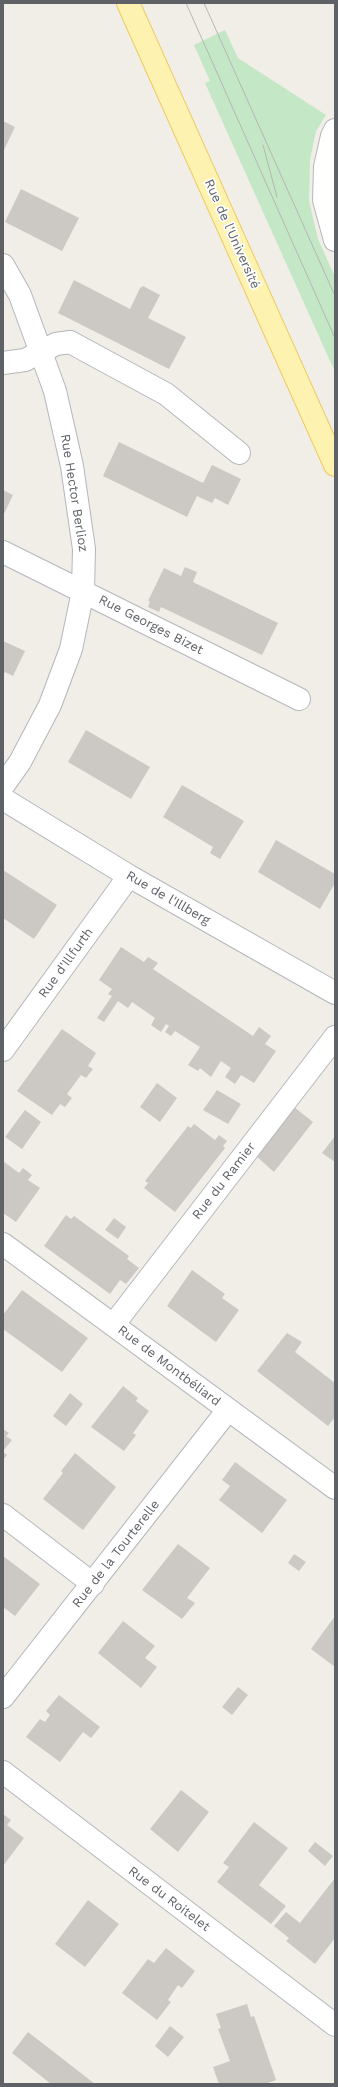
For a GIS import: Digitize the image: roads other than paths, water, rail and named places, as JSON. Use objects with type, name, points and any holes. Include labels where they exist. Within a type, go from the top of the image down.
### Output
[{"type":"main road","name":"Rue de l'Université","points":[[128,3],[335,466]]},
{"type":"street","points":[[335,130],[332,136],[325,167],[324,200],[335,240]]},
{"type":"street","name":"Rue Hector Berlioz","points":[[3,265],[20,295],[55,391],[72,466],[84,549],[83,591],[71,648],[50,705],[20,762],[3,786]]},
{"type":"street","points":[[3,363],[25,360],[56,344],[70,342],[166,394],[239,454]]},
{"type":"street","name":"Rue Georges Bizet","points":[[3,552],[299,699]]},
{"type":"street","name":"Rue de l'Illberg","points":[[3,799],[129,876],[335,993]]},
{"type":"street","name":"Rue d'Illfurth","points":[[3,1050],[129,876]]},
{"type":"street","name":"Rue du Ramier","points":[[114,1324],[335,1037]]},
{"type":"street","name":"Rue de Montbéliard","points":[[3,1244],[114,1324],[335,1488]]},
{"type":"street","name":"Rue de la Tourterelle","points":[[3,1697],[228,1410]]},
{"type":"street","points":[[3,1515],[93,1584]]},
{"type":"street","name":"Rue du Roitelet","points":[[3,1772],[335,2025]]},
{"type":"tram line","points":[[186,3],[335,338]]},
{"type":"tram line","points":[[204,3],[335,296]]},
{"type":"tram line","points":[[263,145],[277,197]]}]
